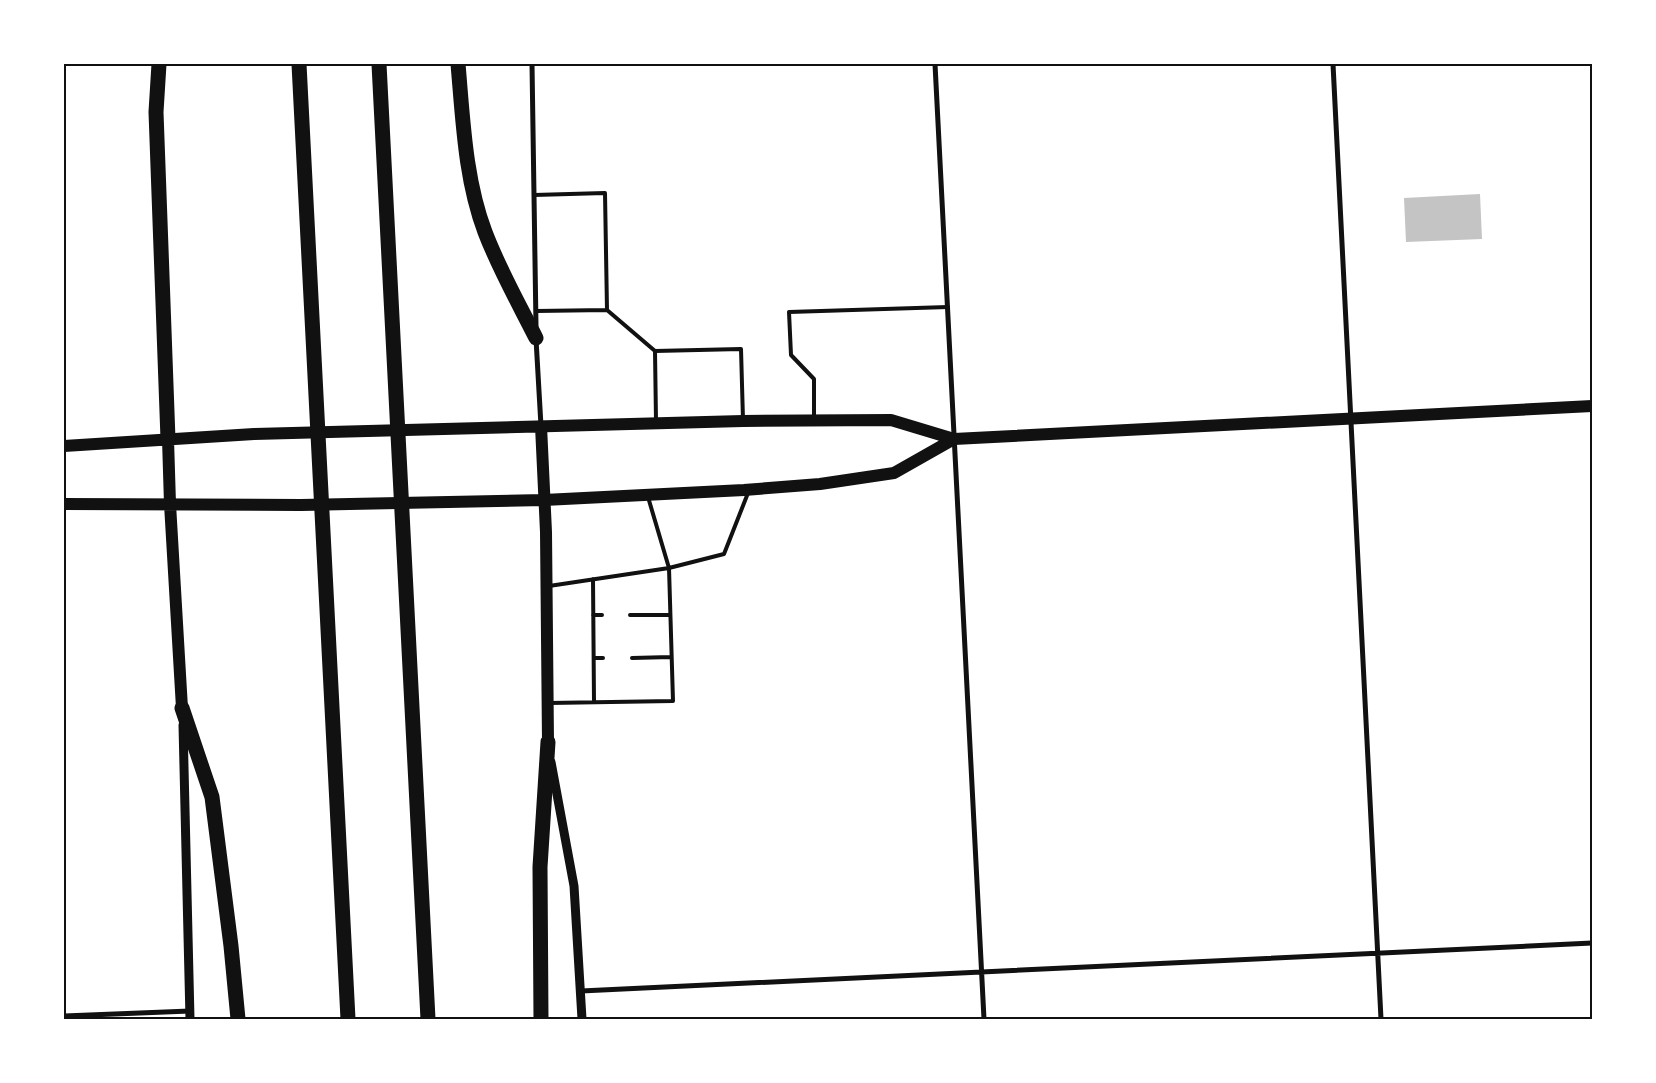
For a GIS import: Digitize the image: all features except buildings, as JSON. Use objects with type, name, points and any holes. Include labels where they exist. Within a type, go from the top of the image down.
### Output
[{"type":"highway","points":[[159,64],[156,112],[168,439]]},
{"type":"highway","points":[[299,64],[348,1019]]},
{"type":"highway","points":[[379,64],[428,1019]]},
{"type":"highway","points":[[458,64],[464,131],[477,207],[485,232],[536,338]]},
{"type":"highway","points":[[182,708],[212,797],[230,937],[238,1019]]},
{"type":"highway","points":[[540,1019],[540,867],[548,742]]},
{"type":"main road","points":[[64,446],[254,434],[541,426],[891,420],[954,439],[1592,406]]},
{"type":"main road","points":[[541,426],[547,587],[548,742]]},
{"type":"main road","points":[[168,439],[182,708]]},
{"type":"main road","points":[[64,504],[301,505],[544,500],[750,490],[820,484],[894,473],[954,439]]},
{"type":"street","points":[[532,64],[536,338],[541,426]]},
{"type":"street","points":[[935,64],[984,1019]]},
{"type":"street","points":[[1333,64],[1381,1019]]},
{"type":"street","points":[[64,1016],[190,1015],[182,708]]},
{"type":"street","points":[[548,742],[574,886],[582,1019]]},
{"type":"street","points":[[581,991],[1592,943]]},
{"type":"lane","points":[[534,195],[605,193],[608,310]]},
{"type":"lane","points":[[814,421],[814,379],[791,356],[789,312],[948,307]]},
{"type":"lane","points":[[536,311],[608,310],[655,351],[741,349],[743,422]]},
{"type":"lane","points":[[655,351],[656,424]]},
{"type":"lane","points":[[547,587],[669,568],[724,554],[750,490]]},
{"type":"lane","points":[[547,703],[673,701],[669,568],[647,495]]},
{"type":"lane","points":[[593,579],[594,702]]},
{"type":"lane","points":[[593,615],[602,615]]},
{"type":"lane","points":[[630,615],[670,615]]},
{"type":"lane","points":[[632,658],[671,657]]},
{"type":"lane","points":[[594,658],[604,658]]}]
